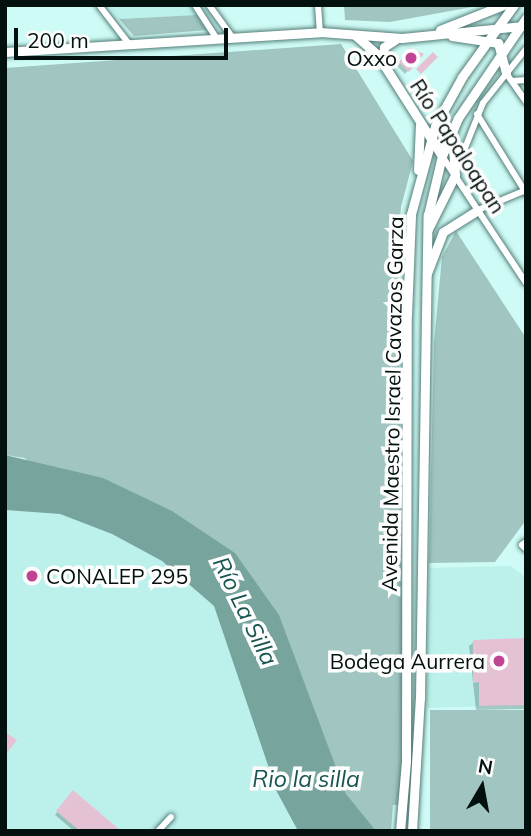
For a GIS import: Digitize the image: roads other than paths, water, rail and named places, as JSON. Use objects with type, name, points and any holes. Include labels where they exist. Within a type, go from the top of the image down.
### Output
[{"type":"main road","points":[[439,33],[503,5]]},
{"type":"main road","name":"Avenida Maestro Israel Cavazos Garza","points":[[400,831],[405,706],[408,245],[419,175],[435,126],[488,39],[514,5]]},
{"type":"main road","points":[[5,52],[320,32],[402,38],[524,23]]},
{"type":"main road","name":"Avenida Maestro Israel Cavazos Garza","points":[[412,831],[419,726],[425,235],[442,156],[452,129],[502,49],[524,23]]},
{"type":"main road","points":[[439,33],[488,39],[502,49],[506,73]]},
{"type":"main road","name":"Río Papaloapan","points":[[353,34],[382,62],[442,156]]},
{"type":"main road","points":[[382,62],[386,44],[402,38]]},
{"type":"main road","points":[[419,175],[418,118],[435,126],[458,118]]},
{"type":"main road","points":[[425,235],[455,175],[452,129]]},
{"type":"main road","points":[[424,285],[443,232],[478,210]]},
{"type":"main road","points":[[406,443],[416,450],[421,474]]},
{"type":"main road","points":[[405,706],[410,722],[419,726]]},
{"type":"street","points":[[99,5],[129,44]]},
{"type":"street","points":[[195,5],[217,39]]},
{"type":"street","points":[[209,5],[233,38]]},
{"type":"street","points":[[318,5],[320,32]]},
{"type":"street","points":[[455,175],[477,114],[526,49]]},
{"type":"street","points":[[506,73],[526,102]]},
{"type":"street","points":[[512,81],[526,80]]},
{"type":"street","points":[[477,114],[525,191],[478,210]]},
{"type":"street","name":"Río Papaloapan","points":[[442,156],[526,284]]},
{"type":"street","points":[[158,831],[171,817]]},
{"type":"water","name":"Rio la silla","points":[[5,455],[103,478],[172,511],[235,553],[279,615],[346,794],[376,831],[298,831],[277,792],[214,606],[162,561],[112,534],[60,514],[5,510]]},
{"type":"place","name":"Oxxo","points":[[411,58]]},
{"type":"place","name":"CONALEP 295","points":[[32,576]]},
{"type":"place","name":"Bodega Aurrera","points":[[499,661]]},
{"type":"water label","name":"Río La Silla","points":[[245,611]]}]
